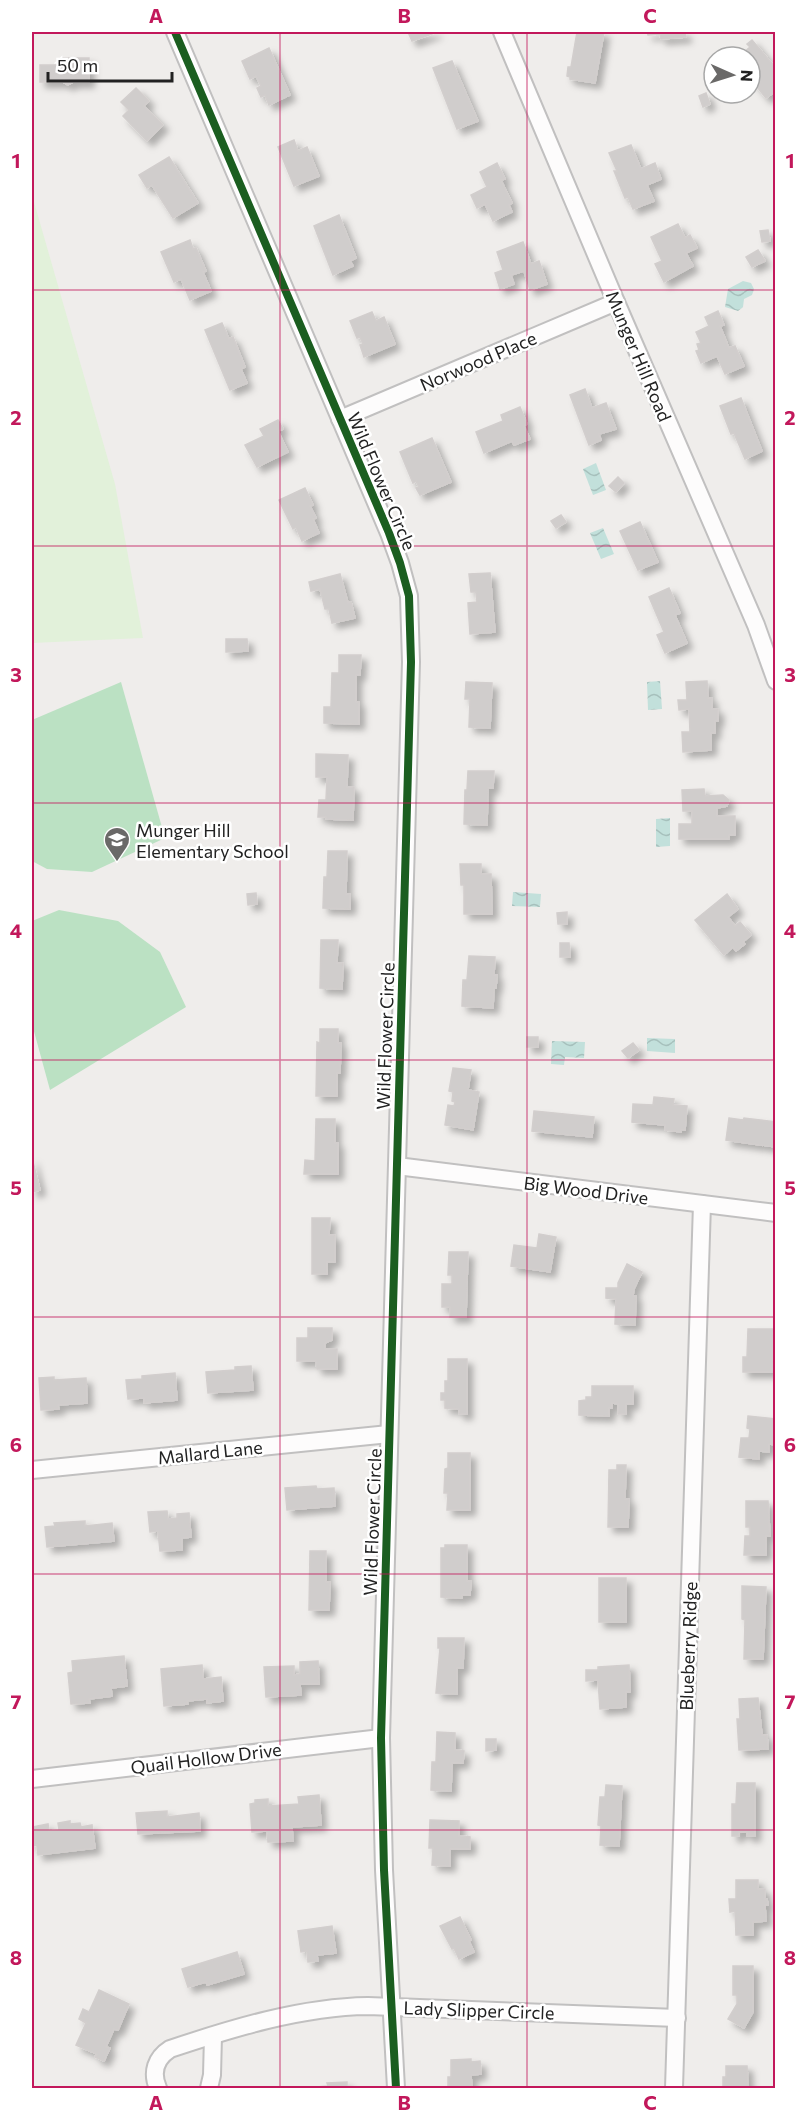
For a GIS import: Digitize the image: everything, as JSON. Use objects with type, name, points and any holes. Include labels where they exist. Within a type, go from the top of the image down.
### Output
[{"type":"street","name":"Wild Flower Circle","points":[[175,32],[400,563],[409,596],[411,662],[381,1738],[384,1870],[396,2088]]},
{"type":"street","name":"Munger Hill Road","points":[[502,32],[756,625],[776,681]]},
{"type":"street","name":"Norwood Place","points":[[340,419],[616,302]]},
{"type":"street","name":"Big Wood Drive","points":[[397,1166],[776,1213]]},
{"type":"street","name":"Blueberry Ridge","points":[[674,2088],[702,1204]]},
{"type":"street","name":"Mallard Lane","points":[[32,1470],[389,1434]]},
{"type":"street","name":"Quail Hollow Drive","points":[[32,1779],[381,1738]]},
{"type":"street","name":"Lady Slipper Circle","points":[[158,2088],[155,2082],[155,2066],[164,2053],[170,2049],[297,2013],[320,2009],[392,2007],[676,2018]]},
{"type":"street","points":[[209,2088],[212,2074],[213,2036]]},
{"type":"green space","points":[[32,195],[115,484],[143,638],[32,643]]},
{"type":"green space","points":[[121,682],[165,838],[92,872],[47,869],[32,861],[32,720]]},
{"type":"green space","points":[[59,910],[118,921],[160,952],[186,1007],[50,1090],[32,1024],[32,921]]},
{"type":"water","points":[[743,281],[751,283],[754,289],[752,295],[744,299],[743,307],[738,311],[725,307],[728,289]]},
{"type":"water","points":[[596,463],[606,490],[593,495],[583,469]]},
{"type":"water","points":[[603,528],[614,554],[601,559],[590,533]]},
{"type":"water","points":[[660,681],[662,709],[648,710],[647,682]]},
{"type":"water","points":[[670,818],[670,846],[656,847],[656,819]]},
{"type":"water","points":[[513,892],[541,894],[540,907],[512,906]]},
{"type":"water","points":[[647,1038],[675,1039],[675,1053],[647,1051]]},
{"type":"water","points":[[552,1041],[585,1042],[584,1058],[565,1057],[564,1065],[551,1064]]},
{"type":"building","points":[[408,32],[437,32],[412,41]]},
{"type":"building","points":[[577,32],[604,32],[595,83],[570,79],[567,76],[568,67],[571,67]]},
{"type":"building","points":[[647,32],[685,32],[686,37],[661,39],[660,34],[648,35]]},
{"type":"building","points":[[752,40],[756,45],[748,45]]},
{"type":"building","points":[[269,48],[290,95],[269,105],[265,95],[261,97],[257,88],[261,86],[256,76],[250,79],[242,61]]},
{"type":"building","points":[[762,52],[774,66],[776,65],[776,91],[766,98],[762,93]]},
{"type":"building","points":[[63,58],[89,58],[89,82],[73,82],[68,85],[63,82],[40,82],[40,65],[64,65]]},
{"type":"building","points":[[452,61],[478,121],[457,129],[433,68]]},
{"type":"building","points":[[136,88],[149,101],[144,106],[163,125],[147,141],[123,116],[129,110],[121,102]]},
{"type":"building","points":[[294,140],[298,151],[307,147],[319,176],[294,186],[278,147]]},
{"type":"building","points":[[631,145],[641,169],[655,163],[661,179],[647,185],[654,201],[633,209],[628,197],[625,198],[609,153]]},
{"type":"building","points":[[169,157],[198,203],[173,218],[152,185],[147,188],[139,175]]},
{"type":"building","points":[[497,163],[505,179],[501,180],[512,203],[509,205],[512,212],[493,221],[485,204],[477,208],[471,195],[487,187],[480,172]]},
{"type":"building","points":[[339,215],[356,258],[350,261],[353,266],[333,275],[314,226]]},
{"type":"building","points":[[678,224],[685,238],[690,235],[697,248],[686,253],[693,266],[664,282],[655,264],[662,261],[651,237]]},
{"type":"building","points":[[768,230],[770,241],[762,242],[760,231]]},
{"type":"building","points":[[190,240],[206,271],[203,272],[211,291],[190,300],[181,279],[174,282],[161,252]]},
{"type":"building","points":[[523,242],[531,264],[539,261],[547,284],[530,290],[524,271],[511,275],[514,284],[500,289],[495,273],[503,270],[497,252]]},
{"type":"building","points":[[758,250],[765,261],[752,267],[746,257]]},
{"type":"building","points":[[718,311],[724,325],[720,326],[729,348],[735,346],[744,366],[725,374],[717,356],[701,363],[696,351],[699,350],[697,344],[701,343],[696,332],[709,326],[705,317]]},
{"type":"building","points":[[372,312],[376,321],[384,317],[395,344],[364,357],[360,345],[363,344],[360,337],[357,338],[350,321]]},
{"type":"building","points":[[222,323],[229,339],[233,337],[245,367],[241,369],[247,383],[230,390],[205,330]]},
{"type":"building","points":[[585,389],[592,408],[606,403],[616,429],[599,434],[601,440],[589,445],[570,395]]},
{"type":"building","points":[[741,398],[762,451],[745,459],[734,433],[731,434],[720,406]]},
{"type":"building","points":[[520,407],[527,424],[524,426],[530,439],[514,445],[512,441],[484,453],[476,432],[503,421],[501,415]]},
{"type":"building","points":[[278,420],[283,429],[278,431],[288,452],[257,467],[245,445],[264,436],[260,429]]},
{"type":"building","points":[[432,438],[451,482],[420,495],[416,488],[419,487],[416,481],[413,483],[400,452]]},
{"type":"building","points":[[618,477],[624,483],[616,492],[609,486]]},
{"type":"building","points":[[305,488],[313,505],[310,506],[316,518],[313,519],[319,533],[302,541],[296,527],[293,529],[279,500]]},
{"type":"building","points":[[561,515],[566,522],[556,528],[551,521]]},
{"type":"building","points":[[640,522],[658,562],[638,570],[620,531]]},
{"type":"building","points":[[490,573],[495,632],[470,634],[468,603],[477,602],[476,592],[471,592],[469,574]]},
{"type":"building","points":[[340,574],[355,618],[332,623],[329,609],[325,609],[320,589],[311,591],[309,582]]},
{"type":"building","points":[[669,588],[680,613],[675,615],[687,643],[665,653],[657,635],[664,632],[649,597]]},
{"type":"building","points":[[226,639],[247,639],[248,651],[226,652]]},
{"type":"building","points":[[339,655],[361,655],[360,675],[356,675],[359,724],[324,723],[324,707],[331,707],[332,673],[339,673]]},
{"type":"building","points":[[707,681],[708,698],[712,698],[712,709],[718,709],[715,733],[711,733],[711,750],[683,752],[682,732],[690,732],[689,709],[679,710],[678,700],[687,700],[686,682]]},
{"type":"building","points":[[466,682],[492,683],[490,728],[469,727],[470,699],[465,699]]},
{"type":"building","points":[[316,754],[348,755],[347,787],[354,787],[353,820],[318,817],[319,800],[326,800],[327,777],[316,777]]},
{"type":"building","points":[[468,771],[494,771],[493,788],[488,788],[487,825],[464,824]]},
{"type":"building","points":[[704,789],[705,796],[723,795],[729,800],[727,806],[717,808],[717,816],[735,816],[735,835],[729,835],[729,839],[679,839],[679,824],[692,824],[692,811],[683,811],[682,790]]},
{"type":"building","points":[[328,851],[347,851],[346,894],[350,894],[350,909],[323,908]]},
{"type":"building","points":[[460,864],[481,864],[481,874],[491,874],[492,914],[464,914],[464,885],[461,885]]},
{"type":"building","points":[[256,893],[257,904],[248,905],[247,894]]},
{"type":"building","points":[[727,894],[738,909],[728,917],[735,926],[740,922],[751,935],[736,951],[733,947],[724,955],[695,920]]},
{"type":"building","points":[[567,912],[567,924],[558,924],[557,913]]},
{"type":"building","points":[[321,940],[338,940],[337,963],[343,963],[342,989],[320,988]]},
{"type":"building","points":[[560,943],[569,943],[570,957],[560,957]]},
{"type":"building","points":[[469,956],[495,957],[494,975],[497,975],[493,1008],[462,1006],[463,980],[467,980]]},
{"type":"building","points":[[320,1029],[338,1029],[338,1043],[341,1043],[337,1096],[316,1096],[317,1042],[320,1043]]},
{"type":"building","points":[[527,1037],[538,1037],[538,1047],[527,1047]]},
{"type":"building","points":[[633,1043],[639,1050],[628,1058],[622,1051]]},
{"type":"building","points":[[453,1068],[471,1070],[468,1090],[479,1092],[473,1130],[445,1125],[448,1105],[454,1106],[455,1102],[452,1101],[453,1092],[449,1091]]},
{"type":"building","points":[[654,1097],[674,1099],[673,1105],[687,1106],[685,1130],[681,1132],[665,1130],[665,1125],[632,1122],[633,1104],[653,1105]]},
{"type":"building","points":[[534,1111],[594,1117],[592,1137],[532,1131]]},
{"type":"building","points":[[729,1118],[776,1122],[775,1147],[726,1140]]},
{"type":"building","points":[[316,1119],[335,1119],[338,1174],[304,1174],[305,1160],[315,1161]]},
{"type":"building","points":[[32,1158],[40,1190],[32,1192]]},
{"type":"building","points":[[312,1218],[330,1218],[329,1235],[335,1235],[335,1262],[327,1262],[327,1274],[312,1274]]},
{"type":"building","points":[[539,1234],[556,1237],[550,1272],[511,1266],[514,1245],[537,1248]]},
{"type":"building","points":[[449,1252],[468,1252],[466,1317],[450,1317],[450,1307],[442,1307],[442,1284],[452,1284],[452,1275],[448,1275]]},
{"type":"building","points":[[627,1264],[642,1272],[633,1296],[636,1296],[635,1325],[615,1324],[616,1299],[606,1298],[606,1288],[618,1288]]},
{"type":"building","points":[[308,1328],[332,1328],[332,1340],[325,1343],[325,1349],[337,1349],[337,1369],[317,1369],[316,1361],[297,1361],[297,1338],[308,1338]]},
{"type":"building","points":[[748,1329],[773,1329],[772,1372],[743,1372],[743,1357],[747,1357]]},
{"type":"building","points":[[448,1359],[467,1359],[467,1414],[459,1414],[459,1409],[445,1408],[445,1400],[441,1400],[441,1393],[445,1393],[445,1381],[448,1381]]},
{"type":"building","points":[[251,1366],[253,1390],[208,1393],[206,1372],[235,1370],[235,1367]]},
{"type":"building","points":[[175,1373],[177,1400],[144,1403],[144,1398],[128,1399],[126,1380]]},
{"type":"building","points":[[54,1377],[54,1380],[86,1378],[87,1403],[58,1405],[59,1409],[41,1410],[39,1378]]},
{"type":"building","points":[[592,1386],[633,1386],[633,1404],[626,1404],[626,1414],[618,1414],[618,1404],[612,1403],[609,1416],[579,1415],[579,1401],[592,1397]]},
{"type":"building","points":[[748,1416],[776,1419],[776,1445],[769,1444],[769,1452],[759,1451],[759,1459],[739,1457],[741,1438],[749,1438]]},
{"type":"building","points":[[448,1453],[470,1453],[470,1510],[447,1510],[448,1493],[444,1493]]},
{"type":"building","points":[[617,1465],[626,1465],[625,1499],[629,1499],[628,1527],[608,1527],[609,1470],[617,1470]]},
{"type":"building","points":[[316,1486],[317,1489],[334,1488],[335,1506],[287,1510],[285,1488]]},
{"type":"building","points":[[746,1501],[768,1501],[770,1536],[766,1536],[766,1555],[744,1555],[745,1536],[750,1536],[750,1527],[746,1527]]},
{"type":"building","points":[[167,1511],[168,1519],[177,1518],[177,1514],[189,1513],[191,1537],[182,1538],[182,1550],[160,1551],[158,1531],[150,1532],[148,1512]]},
{"type":"building","points":[[85,1521],[85,1526],[112,1523],[114,1541],[47,1547],[45,1527],[55,1526],[54,1523]]},
{"type":"building","points":[[445,1545],[467,1545],[467,1581],[471,1581],[470,1595],[462,1595],[462,1598],[441,1597],[441,1548],[445,1548]]},
{"type":"building","points":[[310,1551],[326,1551],[326,1582],[330,1582],[329,1610],[309,1610]]},
{"type":"building","points":[[599,1578],[626,1578],[626,1622],[599,1622]]},
{"type":"building","points":[[742,1586],[766,1587],[763,1659],[744,1659],[745,1620],[742,1619]]},
{"type":"building","points":[[438,1638],[464,1638],[463,1668],[457,1668],[457,1694],[436,1693],[440,1648],[438,1648]]},
{"type":"building","points":[[124,1656],[127,1686],[111,1688],[112,1696],[89,1699],[90,1703],[71,1704],[68,1673],[73,1672],[72,1661]]},
{"type":"building","points":[[318,1661],[319,1684],[300,1684],[301,1695],[266,1697],[264,1667],[294,1666],[294,1675],[300,1674],[300,1662]]},
{"type":"building","points":[[202,1665],[203,1679],[221,1677],[223,1701],[207,1703],[207,1699],[187,1701],[188,1704],[164,1706],[161,1669]]},
{"type":"building","points":[[629,1665],[630,1692],[626,1692],[626,1707],[600,1709],[598,1680],[586,1681],[586,1670]]},
{"type":"building","points":[[758,1698],[762,1735],[767,1735],[768,1749],[739,1750],[737,1719],[740,1719],[739,1699]]},
{"type":"building","points":[[437,1732],[455,1733],[455,1750],[464,1751],[463,1763],[452,1763],[451,1791],[431,1790],[432,1762],[436,1762]]},
{"type":"building","points":[[486,1739],[496,1739],[496,1750],[486,1751]]},
{"type":"building","points":[[737,1783],[755,1783],[755,1836],[747,1836],[747,1832],[739,1832],[739,1836],[732,1836],[732,1804],[736,1804]]},
{"type":"building","points":[[606,1785],[622,1786],[619,1846],[600,1845],[601,1826],[598,1825],[600,1797],[605,1797]]},
{"type":"building","points":[[319,1795],[321,1825],[292,1827],[293,1841],[268,1842],[267,1831],[252,1832],[250,1804],[255,1803],[255,1800],[268,1799],[268,1806],[299,1804],[298,1797]]},
{"type":"building","points":[[167,1811],[167,1817],[199,1813],[200,1831],[138,1834],[136,1813]]},
{"type":"building","points":[[430,1820],[459,1821],[459,1836],[470,1837],[470,1849],[450,1849],[450,1866],[432,1865],[433,1848],[429,1848]]},
{"type":"building","points":[[70,1821],[70,1824],[80,1823],[81,1827],[92,1825],[95,1848],[38,1855],[37,1845],[32,1846],[32,1827],[48,1824],[49,1831],[59,1830],[58,1823]]},
{"type":"building","points":[[736,1880],[758,1880],[758,1889],[765,1889],[765,1899],[768,1905],[765,1905],[766,1921],[753,1922],[753,1935],[736,1935],[735,1911],[730,1912],[729,1899],[736,1899]]},
{"type":"building","points":[[460,1917],[474,1952],[459,1959],[440,1926]]},
{"type":"building","points":[[332,1926],[336,1953],[317,1955],[318,1961],[308,1962],[307,1951],[301,1952],[298,1931]]},
{"type":"building","points":[[237,1952],[244,1974],[207,1985],[206,1982],[188,1987],[182,1969]]},
{"type":"building","points":[[733,1966],[753,1966],[753,2012],[744,2028],[728,2019],[737,2004],[737,1995],[733,1995]]},
{"type":"building","points":[[99,1990],[129,2004],[118,2030],[114,2029],[106,2047],[110,2048],[104,2061],[95,2057],[97,2054],[76,2045],[86,2023],[79,2019],[83,2009],[89,2012]]},
{"type":"building","points":[[471,2059],[471,2062],[480,2061],[481,2074],[471,2075],[472,2088],[448,2088],[448,2077],[451,2077],[451,2060]]},
{"type":"building","points":[[726,2066],[747,2066],[748,2088],[723,2088]]},
{"type":"building","points":[[347,2082],[347,2088],[317,2088],[328,2086],[327,2083]]},
{"type":"cycle path","points":[[175,32],[389,533],[409,596],[411,662],[381,1738],[384,1870],[396,2088]]},
{"type":"place","name":"Munger Hill Elementary School","points":[[117,863]]}]
